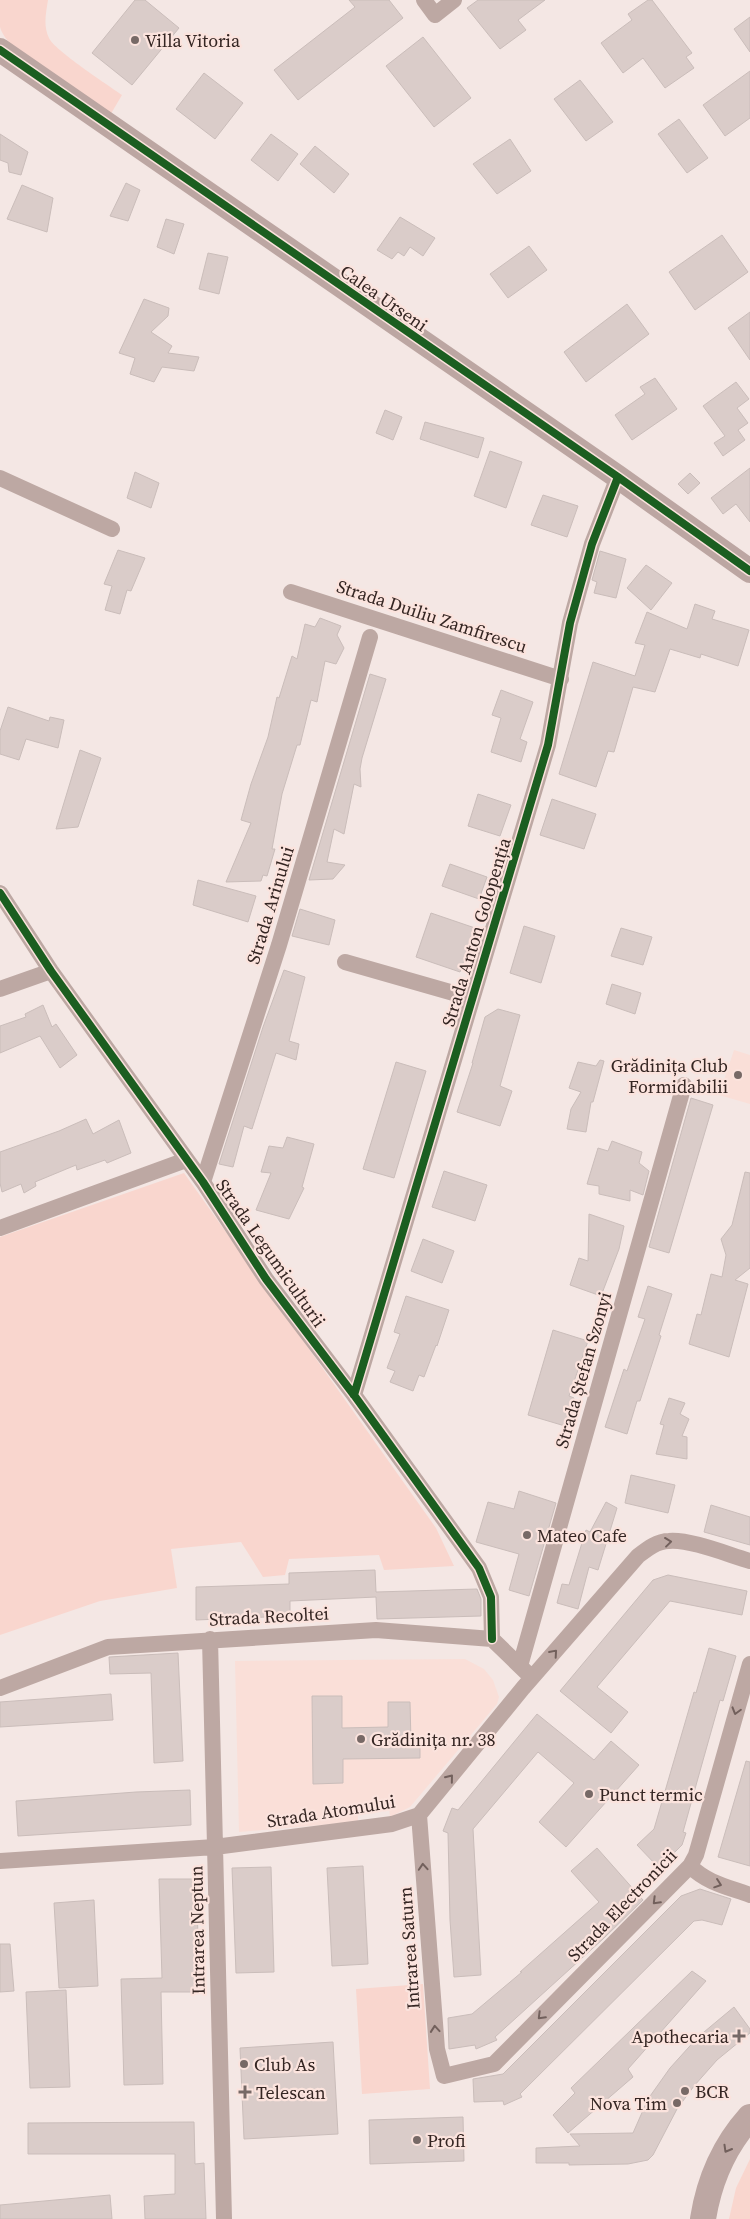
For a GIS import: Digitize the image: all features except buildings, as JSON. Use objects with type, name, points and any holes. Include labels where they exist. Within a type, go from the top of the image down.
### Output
[{"type":"main road","points":[[692,2219],[711,2184],[726,2149],[750,2117]]},
{"type":"main road","points":[[703,2219],[711,2184]]},
{"type":"street","points":[[424,0],[435,14],[454,0]]},
{"type":"street","name":"Calea Urseni","points":[[0,50],[618,477],[750,571]]},
{"type":"street","name":"Strada Anton Golopenția","points":[[354,1395],[548,745],[570,623],[590,552],[618,477]]},
{"type":"street","points":[[0,478],[112,529]]},
{"type":"street","name":"Strada Duiliu Zamfirescu","points":[[291,592],[561,679]]},
{"type":"street","name":"Strada Arinului","points":[[202,1182],[279,945],[370,637]]},
{"type":"street","name":"Strada Legumiculturii","points":[[0,893],[50,970],[202,1182],[266,1279],[354,1395],[479,1568],[490,1596],[492,1639]]},
{"type":"street","points":[[345,962],[471,998]]},
{"type":"street","points":[[0,989],[50,970]]},
{"type":"street","name":"Strada Ștefan Szonyi","points":[[520,1666],[684,1085]]},
{"type":"street","points":[[0,1228],[186,1160]]},
{"type":"street","name":"Strada Atomului","points":[[0,1861],[215,1848],[392,1824],[418,1815],[533,1677],[638,1556],[653,1545],[668,1540],[750,1561]]},
{"type":"street","name":"Strada Recoltei","points":[[0,1688],[108,1647],[210,1639],[376,1630],[492,1639]]},
{"type":"street","name":"Intrarea Neptun","points":[[210,1639],[224,2219]]},
{"type":"street","points":[[492,1639],[533,1677]]},
{"type":"street","name":"Strada Electronicii","points":[[444,2076],[494,2064],[690,1866],[696,1856],[750,1664]]},
{"type":"street","name":"Intrarea Saturn","points":[[418,1815],[437,2049],[444,2076]]},
{"type":"street","points":[[690,1866],[711,1882],[750,1895]]},
{"type":"shaded area","points":[[0,0],[48,0],[46,29],[49,38],[71,59],[122,95],[109,117],[48,75],[16,50],[5,38],[0,27]]},
{"type":"shaded area","name":"Grădinița Club Formidabilii","points":[[734,1050],[750,1055],[750,1104],[719,1095]]},
{"type":"shaded area","points":[[184,1173],[436,1528],[454,1566],[384,1570],[379,1555],[289,1559],[285,1575],[263,1577],[241,1542],[171,1549],[177,1588],[100,1601],[0,1635],[0,1237]]},
{"type":"shaded area","points":[[465,1659],[484,1669],[493,1680],[499,1697],[497,1704],[410,1807],[390,1817],[389,1807],[358,1811],[358,1822],[239,1832],[235,1661]]},
{"type":"shaded area","points":[[423,1984],[430,2089],[362,2094],[356,1989]]},
{"type":"shaded area","points":[[750,2159],[750,2219],[729,2219],[736,2188]]},
{"type":"cycle path","points":[[0,50],[618,477],[750,571]]},
{"type":"cycle path","points":[[354,1395],[548,745],[570,623],[592,544],[618,477]]},
{"type":"cycle path","points":[[0,893],[51,971],[203,1182],[266,1279],[354,1395],[479,1568],[491,1597],[492,1639]]},
{"type":"place","name":"Villa Vitoria","points":[[135,40]]},
{"type":"place","name":"Grădinița Club Formidabilii","points":[[738,1075]]},
{"type":"place","name":"Mateo Cafe","points":[[527,1535]]},
{"type":"place","name":"Grădinița nr. 38","points":[[361,1739]]},
{"type":"place","name":"Punct termic","points":[[589,1794]]},
{"type":"place","name":"Apothecaria","points":[[739,2036]]},
{"type":"place","name":"Club As","points":[[244,2064]]},
{"type":"place","name":"BCR","points":[[685,2091]]},
{"type":"place","name":"Telescan","points":[[245,2092]]},
{"type":"place","name":"Nova Tim","points":[[677,2103]]},
{"type":"place","name":"Profi","points":[[417,2140]]}]
